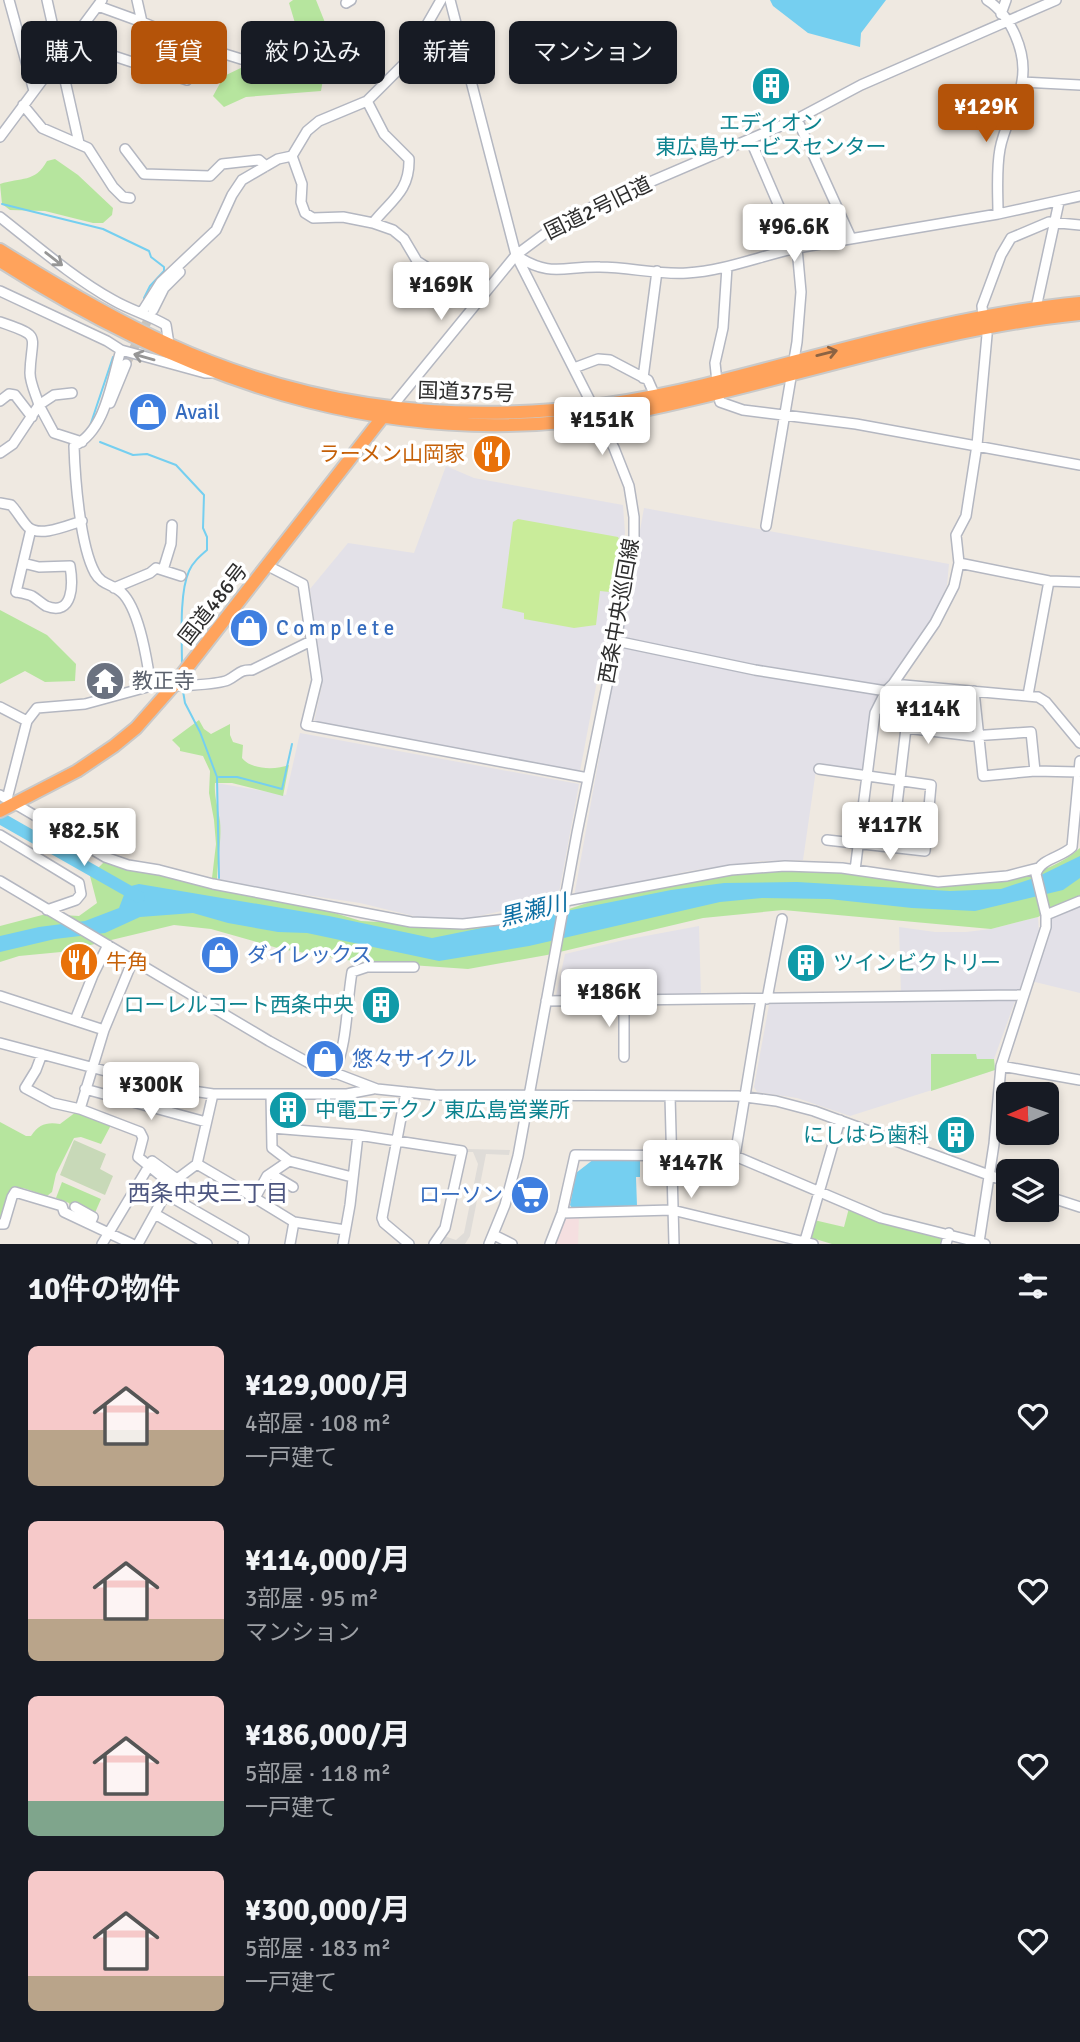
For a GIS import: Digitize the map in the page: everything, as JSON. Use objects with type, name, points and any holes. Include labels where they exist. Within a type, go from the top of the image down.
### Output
[{"type":"highway","name":"国道375号","points":[[0,250],[64,290],[169,344],[266,380],[386,413]]},
{"type":"highway","name":"国道375号","points":[[0,261],[96,318],[173,356],[215,373],[314,404],[386,413],[596,412],[885,349],[1036,309],[1080,303]]},
{"type":"highway","name":"国道375号","points":[[984,323],[1080,314]]},
{"type":"highway","name":"国道375号","points":[[596,412],[655,396],[717,387]]},
{"type":"highway","name":"国道486号","points":[[6,803],[77,771],[114,747],[136,728],[173,686],[386,413]]},
{"type":"street","points":[[0,3],[7,0],[34,91]]},
{"type":"street","points":[[47,0],[52,21]]},
{"type":"street","points":[[137,0],[142,21]]},
{"type":"street","points":[[142,312],[161,282],[216,230],[242,180],[278,159],[292,156],[307,131],[319,121],[367,101],[405,64],[441,0]]},
{"type":"street","name":"西条中央巡回線","points":[[450,0],[516,255],[624,471],[632,502],[634,536],[518,1156],[492,1240]]},
{"type":"street","points":[[987,0],[1011,25],[1022,60],[1023,82],[998,161],[998,214]]},
{"type":"street","points":[[1004,18],[1006,0]]},
{"type":"street","name":"国道2号旧道","points":[[386,413],[477,299],[516,255],[547,232],[594,206],[797,119],[861,85],[1004,18],[1056,0]]},
{"type":"street","points":[[87,21],[100,3],[140,21]]},
{"type":"street","points":[[227,55],[241,59]]},
{"type":"street","points":[[1023,82],[1080,85]]},
{"type":"street","points":[[1,132],[39,84]]},
{"type":"street","points":[[66,84],[79,143]]},
{"type":"street","points":[[367,101],[384,134],[409,159],[409,169],[397,199],[373,223]]},
{"type":"street","points":[[23,105],[42,128],[88,148],[113,187],[123,197],[130,198]]},
{"type":"street","points":[[797,119],[851,238]]},
{"type":"street","points":[[750,139],[797,248],[801,292],[793,367],[766,526]]},
{"type":"street","points":[[125,149],[144,174],[210,176],[222,164],[249,160],[259,160],[266,166]]},
{"type":"street","points":[[292,156],[302,184],[301,202],[305,213],[313,218],[343,217],[393,230],[404,239],[417,261],[477,299]]},
{"type":"street","points":[[516,255],[533,267],[560,271],[598,267],[684,273],[727,267],[797,248],[998,214],[1080,196]]},
{"type":"street","points":[[1036,309],[1059,202]]},
{"type":"street","points":[[0,217],[93,288],[133,311],[142,312],[166,325],[169,344]]},
{"type":"street","points":[[855,870],[875,713],[935,623],[954,586],[959,563],[956,535],[966,516],[977,445],[987,335],[982,306],[1001,255],[1011,238],[1039,224],[1056,221],[1080,225]]},
{"type":"street","points":[[153,310],[164,288],[195,259],[196,250]]},
{"type":"street","points":[[727,267],[723,328],[715,363],[720,402],[727,406],[856,424],[1080,465]]},
{"type":"street","points":[[643,378],[657,271]]},
{"type":"street","points":[[0,291],[121,350],[205,373],[215,373]]},
{"type":"street","points":[[0,322],[30,335],[34,345],[30,375],[39,405],[54,433],[82,442]]},
{"type":"street","points":[[121,350],[103,411],[93,430],[74,446],[82,521],[94,571],[102,583],[121,591],[132,604],[151,686]]},
{"type":"street","points":[[574,368],[604,359],[643,378],[652,387],[655,396]]},
{"type":"street","points":[[103,411],[107,410],[126,364]]},
{"type":"street","points":[[0,453],[13,444],[46,398],[72,393]]},
{"type":"street","points":[[0,401],[9,394],[15,395],[32,417]]},
{"type":"street","points":[[0,503],[11,505],[31,529],[50,530],[82,521]]},
{"type":"street","points":[[163,570],[171,544],[172,525]]},
{"type":"street","points":[[23,564],[39,567],[70,566],[73,584],[70,600],[56,608],[48,607],[33,597],[16,592],[31,529]]},
{"type":"street","points":[[959,563],[1049,581],[1080,582]]},
{"type":"street","points":[[268,566],[303,584],[317,680],[306,725],[588,778]]},
{"type":"street","points":[[114,588],[156,568],[181,576]]},
{"type":"street","points":[[1028,695],[1049,581]]},
{"type":"street","points":[[311,641],[252,670],[243,669],[227,681],[151,686],[85,704],[37,708],[27,721],[6,803],[105,857],[128,865],[411,922],[463,924],[506,919],[565,902],[731,870],[785,866],[855,870],[938,882],[1037,871],[1043,863],[1066,853],[1072,847],[1080,761]]},
{"type":"street","points":[[616,641],[755,670],[890,687],[1028,695],[1045,702],[1080,743]]},
{"type":"street","points":[[974,691],[983,776],[1035,771],[1078,772]]},
{"type":"street","points":[[0,707],[27,721]]},
{"type":"street","points":[[892,847],[906,727],[954,735],[1031,733],[1035,771]]},
{"type":"street","points":[[819,769],[931,785],[925,851],[827,840]]},
{"type":"street","points":[[0,835],[79,883],[81,894],[76,900],[49,911]]},
{"type":"street","points":[[550,1244],[562,1213],[575,1155],[735,1156],[881,1218],[982,1243],[1000,1066],[1043,937],[1046,915],[1037,871]]},
{"type":"street","points":[[0,881],[269,1041],[334,1074],[374,1089],[406,1093],[528,1097],[670,1096],[776,1101],[841,1120],[996,1178]]},
{"type":"street","points":[[1046,915],[1080,901]]},
{"type":"street","points":[[735,1156],[782,919]]},
{"type":"street","points":[[75,1020],[108,945]]},
{"type":"street","points":[[80,1109],[104,1030],[133,960]]},
{"type":"street","points":[[334,1074],[344,1045],[346,1004],[352,972],[367,967],[414,967]]},
{"type":"street","points":[[546,1001],[1022,995]]},
{"type":"street","points":[[0,996],[104,1030]]},
{"type":"street","points":[[624,1000],[624,1057]]},
{"type":"street","points":[[0,1043],[166,1087],[213,1094],[347,1094],[374,1089]]},
{"type":"street","points":[[42,1054],[25,1088],[54,1104],[80,1109],[140,1132],[143,1138],[138,1157],[171,1184],[138,1244]]},
{"type":"street","points":[[1000,1066],[1080,1080]]},
{"type":"street","points":[[85,1089],[206,1122]]},
{"type":"street","points":[[406,1093],[382,1218],[384,1223],[409,1244]]},
{"type":"street","points":[[102,1244],[152,1161],[177,1179],[197,1164],[213,1094]]},
{"type":"street","points":[[271,1094],[272,1148],[289,1161],[352,1177]]},
{"type":"street","points":[[670,1096],[674,1244]]},
{"type":"street","points":[[562,1213],[672,1210],[807,1243],[819,1191],[841,1120]]},
{"type":"street","points":[[272,1128],[358,1135],[462,1151],[445,1228],[434,1244]]},
{"type":"street","points":[[343,1244],[358,1135]]},
{"type":"street","points":[[255,1198],[271,1174],[289,1161]]},
{"type":"street","points":[[197,1164],[294,1223],[345,1230]]},
{"type":"street","points":[[271,1174],[293,1187]]},
{"type":"street","points":[[0,1224],[4,1224],[15,1192],[62,1206],[64,1212],[132,1244]]},
{"type":"street","points":[[166,1194],[244,1239],[243,1244]]},
{"type":"street","points":[[1059,1200],[1080,1207]]},
{"type":"street","points":[[75,1207],[93,1217],[90,1224]]},
{"type":"street","points":[[155,1214],[207,1244]]},
{"type":"street","points":[[290,1244],[294,1223]]},
{"type":"street","points":[[946,1244],[949,1234]]},
{"type":"street","points":[[492,1240],[512,1244]]},
{"type":"shaded area","points":[[446,466],[474,478],[623,505],[625,533],[580,771],[314,722],[322,685],[310,589],[348,543],[414,553]]},
{"type":"shaded area","points":[[644,508],[949,564],[947,585],[937,611],[874,712],[866,771],[817,763],[803,860],[761,861],[689,871],[574,897]]},
{"type":"shaded area","points":[[300,733],[579,784],[558,898],[466,919],[426,919],[360,903],[218,882],[216,783],[286,795]]},
{"type":"shaded area","points":[[1080,905],[1080,993],[1031,981],[1050,928],[1050,916]]},
{"type":"shaded area","points":[[1038,917],[1039,933],[1019,991],[901,993],[899,927],[935,932],[966,932],[991,929]]},
{"type":"shaded area","points":[[699,926],[701,996],[556,996],[565,954]]},
{"type":"shaded area","points":[[1010,998],[1015,1001],[994,1059],[995,1070],[850,1116],[797,1098],[757,1092],[754,1087],[769,1005],[772,1003]]},
{"type":"shaded area","points":[[467,1149],[510,1150],[509,1155],[486,1154],[470,1236],[465,1244],[438,1244],[444,1236],[456,1240],[464,1233],[478,1164],[473,1152],[467,1152]]},
{"type":"shaded area","points":[[579,1216],[578,1244],[555,1244],[564,1219]]},
{"type":"green space","points":[[293,0],[316,0],[324,21],[294,21],[289,3]]},
{"type":"green space","points":[[241,68],[241,84],[322,84],[321,91],[246,97],[224,107],[213,96],[220,84],[227,84],[227,75]]},
{"type":"green space","points":[[55,159],[78,175],[113,208],[112,215],[103,223],[45,211],[10,210],[2,204],[0,184],[32,176],[38,173],[47,161]]},
{"type":"green space","points":[[518,519],[618,537],[622,546],[610,592],[600,591],[596,625],[574,628],[524,619],[524,613],[502,608],[513,522]]},
{"type":"green space","points":[[0,610],[47,635],[76,664],[75,681],[45,682],[25,671],[0,684]]},
{"type":"green space","points":[[199,720],[211,734],[230,724],[233,742],[243,745],[242,758],[251,765],[277,768],[289,765],[283,796],[232,783],[215,783],[220,821],[217,882],[209,880],[212,878],[216,844],[209,793],[210,771],[203,756],[180,751],[172,740]]},
{"type":"green space","points":[[1080,848],[1080,895],[1038,917],[991,929],[783,910],[703,918],[547,955],[468,969],[353,961],[281,949],[211,929],[174,925],[61,952],[19,956],[0,962],[0,926],[46,914],[79,916],[97,903],[90,876],[104,862],[204,886],[278,896],[361,921],[453,926],[551,915],[632,888],[712,873],[792,866],[964,884],[994,881],[1040,871],[1055,865]]},
{"type":"green space","points":[[931,1054],[976,1054],[977,1059],[994,1059],[995,1070],[931,1091]]},
{"type":"green space","points":[[76,1112],[111,1125],[101,1144],[81,1137],[74,1138],[56,1174],[52,1192],[47,1196],[23,1188],[14,1188],[7,1197],[0,1220],[0,1122],[31,1136],[40,1126],[60,1124]]},
{"type":"green space","points":[[74,1140],[106,1154],[100,1169],[113,1176],[105,1195],[60,1175]]},
{"type":"green space","points":[[62,1182],[101,1199],[94,1215],[71,1208],[69,1203],[56,1198]]},
{"type":"green space","points":[[849,1208],[941,1234],[943,1244],[832,1244],[812,1238],[810,1234],[814,1220],[844,1227]]},
{"type":"water","points":[[770,0],[886,0],[861,33],[860,47],[808,33],[773,6]]},
{"type":"water","points":[[1080,856],[1080,878],[1063,890],[975,911],[912,908],[829,899],[762,898],[720,902],[529,946],[439,961],[307,933],[278,932],[228,923],[193,913],[140,917],[105,933],[55,939],[0,952],[0,936],[85,921],[119,908],[127,887],[139,884],[329,916],[432,938],[671,890],[724,883],[797,882],[950,891],[1001,889],[1037,877]]},
{"type":"water","points":[[594,1159],[640,1159],[640,1177],[636,1177],[637,1206],[572,1208],[570,1205],[576,1173]]},
{"type":"waterway","points":[[2,204],[103,229],[149,251],[151,257],[164,267],[164,271],[150,286],[144,298]]},
{"type":"waterway","points":[[90,426],[113,357]]},
{"type":"waterway","points":[[100,442],[133,455],[147,454],[176,465],[204,495],[203,528],[207,537],[207,550],[193,565],[186,580],[182,617],[182,665]]},
{"type":"waterway","points":[[183,691],[185,703],[200,732],[217,777],[219,878]]},
{"type":"waterway","points":[[219,777],[237,777],[282,789],[292,744]]},
{"type":"waterway","points":[[0,818],[139,897]]},
{"type":"tunnel","points":[[126,364],[152,312]]},
{"type":"place","name":"エディオン 東広島サービスセンター","points":[[771,86]]},
{"type":"place","name":"Avail","points":[[148,412]]},
{"type":"place","name":"ラーメン山岡家","points":[[492,454]]},
{"type":"place","name":"C o m p l e t e","points":[[249,628]]},
{"type":"place","name":"教正寺","points":[[105,681]]},
{"type":"place","name":"ダイレックス","points":[[220,955]]},
{"type":"place","name":"牛角","points":[[79,962]]},
{"type":"place","name":"ツインビクトリー","points":[[806,963]]},
{"type":"place","name":"ローレルコート西条中央","points":[[381,1005]]},
{"type":"place","name":"悠々サイクル","points":[[325,1059]]},
{"type":"place","name":"中電工テクノ 東広島営業所","points":[[288,1110]]},
{"type":"place","name":"にしはら歯科","points":[[956,1135]]},
{"type":"place","name":"ローソン","points":[[530,1195]]},
{"type":"district","name":"西条中央三丁目","points":[[208,1193]]},
{"type":"water label","name":"黒瀬川","points":[[533,910]]}]
